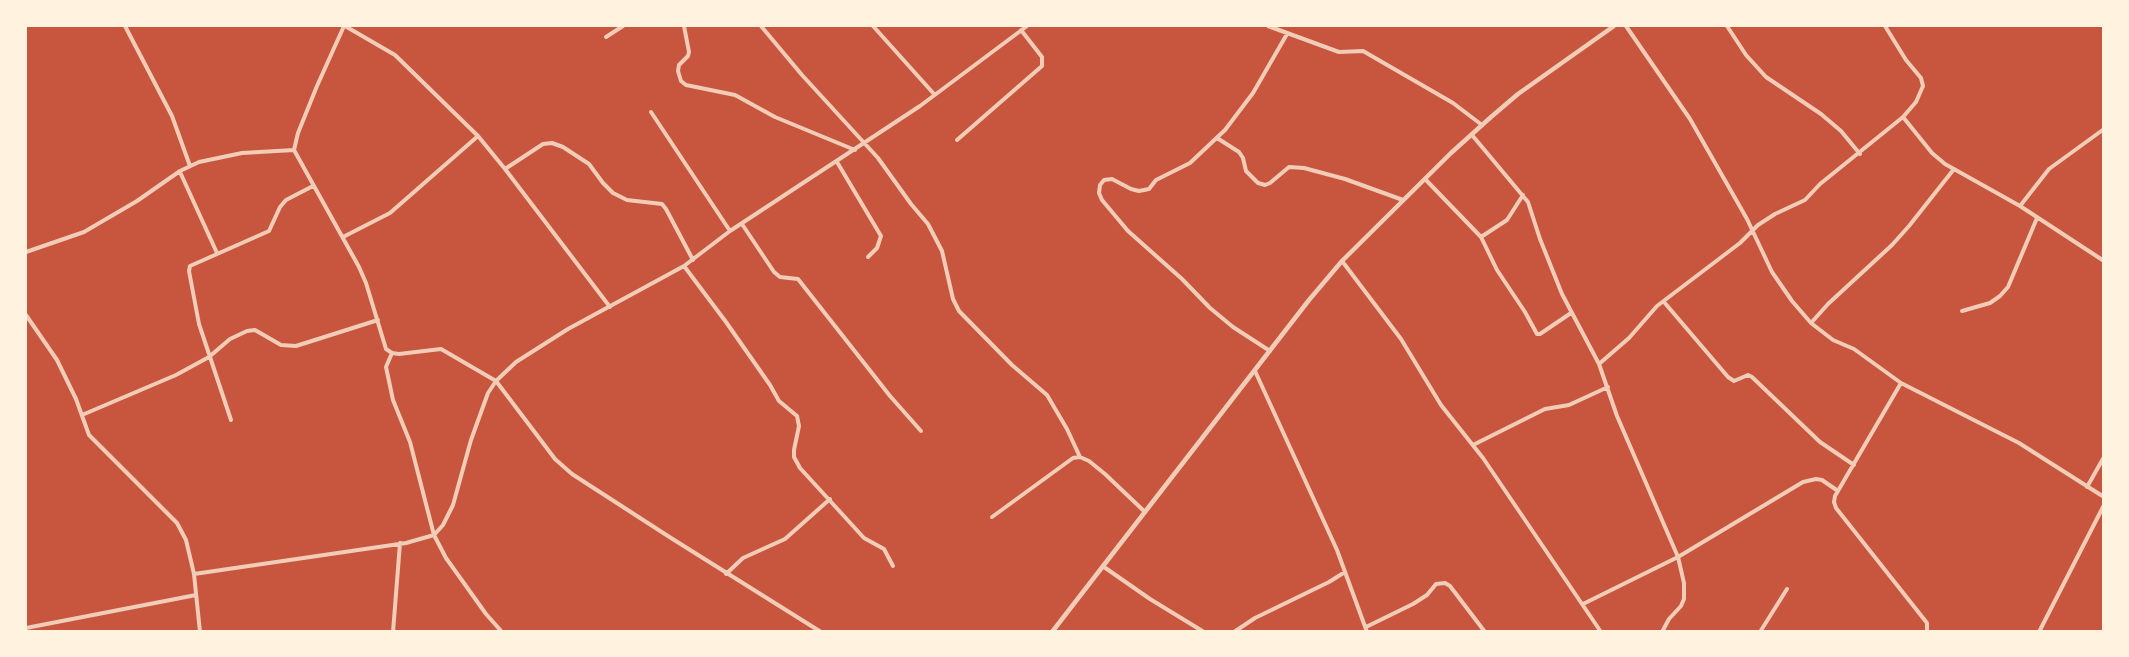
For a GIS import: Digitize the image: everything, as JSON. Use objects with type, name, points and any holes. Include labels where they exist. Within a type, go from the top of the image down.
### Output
[{"type":"street","points":[[125,26],[172,116],[190,166]]},
{"type":"street","points":[[610,307],[478,136],[395,55],[344,26],[309,105],[294,150],[363,275],[386,349],[399,354],[441,349],[496,381],[555,459],[572,474],[821,632]]},
{"type":"street","points":[[606,37],[623,26]]},
{"type":"street","points":[[684,26],[689,52],[679,65],[678,71],[681,81],[686,85],[735,95],[775,117],[855,150]]},
{"type":"street","points":[[761,26],[802,75],[878,158],[928,224],[942,251],[959,311],[1012,365],[1047,395],[1080,457]]},
{"type":"street","points":[[873,26],[934,94]]},
{"type":"street","points":[[194,574],[434,536],[443,525],[453,504],[488,393],[496,381],[516,362],[543,344],[684,266],[730,231],[865,144],[1026,26]]},
{"type":"street","points":[[1268,26],[1339,52],[1363,51],[1453,104],[1482,125]]},
{"type":"street","points":[[1052,632],[1342,261],[1482,125],[1518,94],[1614,26]]},
{"type":"street","points":[[1626,26],[1690,119],[1772,272],[1811,323],[1833,340],[1854,349],[1901,383],[2019,442],[2103,497]]},
{"type":"street","points":[[1727,26],[1746,55],[1766,77],[1821,114],[1841,131],[1860,154]]},
{"type":"street","points":[[1599,364],[1629,338],[1651,311],[1775,214],[1805,200],[1820,184],[1903,117],[1916,102],[1923,86],[1922,78],[1903,55],[1885,26]]},
{"type":"street","points":[[957,140],[1042,66],[1042,57],[1021,30]]},
{"type":"street","points":[[1270,351],[1233,327],[1210,308],[1182,279],[1128,231],[1102,200],[1099,193],[1100,185],[1104,180],[1112,179],[1131,189],[1139,191],[1149,189],[1156,180],[1191,163],[1217,138],[1252,93],[1287,34]]},
{"type":"street","points":[[651,112],[730,231]]},
{"type":"street","points":[[1903,117],[1932,153],[1954,169],[2020,206],[2103,261]]},
{"type":"street","points":[[2020,206],[2049,169],[2103,129]]},
{"type":"street","points":[[1472,135],[1523,195],[1532,210],[1540,239],[1571,313],[1599,364],[1617,416],[1678,557],[1684,583],[1684,599],[1662,632]]},
{"type":"street","points":[[343,237],[390,213],[478,136]]},
{"type":"street","points":[[1217,138],[1239,152],[1246,171],[1258,183],[1265,185],[1270,183],[1289,167],[1304,168],[1345,179],[1403,200]]},
{"type":"street","points":[[505,169],[543,144],[552,143],[563,147],[589,164],[613,193],[627,200],[662,204],[693,260]]},
{"type":"street","points":[[26,252],[84,232],[137,201],[180,171],[205,160],[242,153],[294,150]]},
{"type":"street","points":[[837,162],[881,236],[877,248],[868,257]]},
{"type":"street","points":[[1811,323],[1828,304],[1892,245],[1954,169]]},
{"type":"street","points":[[180,171],[217,253]]},
{"type":"street","points":[[1425,179],[1481,237],[1497,270],[1537,334],[1571,313]]},
{"type":"street","points":[[231,420],[199,324],[190,266],[269,231],[280,207],[286,200],[313,186]]},
{"type":"street","points":[[1481,237],[1507,220],[1523,195]]},
{"type":"street","points":[[1962,311],[1990,303],[2004,292],[2014,274],[2037,218]]},
{"type":"street","points":[[742,224],[774,272],[780,278],[798,279],[890,396],[921,431]]},
{"type":"street","points":[[1342,261],[1401,339],[1441,405],[1473,445],[1601,632]]},
{"type":"street","points":[[684,266],[726,322],[779,401],[797,416],[799,426],[794,457],[800,468],[864,538],[884,549],[893,566]]},
{"type":"street","points":[[1664,302],[1728,377],[1734,381],[1748,375],[1752,377],[1813,436],[1842,459],[1854,465]]},
{"type":"street","points":[[26,316],[57,360],[89,435],[177,524],[186,540],[194,574],[200,632]]},
{"type":"street","points":[[82,415],[176,375],[210,357],[230,339],[247,331],[255,330],[281,345],[296,346],[378,320]]},
{"type":"street","points":[[392,353],[386,367],[393,400],[415,460],[434,536],[446,558],[486,614],[502,632]]},
{"type":"street","points":[[1255,371],[1337,550],[1366,629],[1413,604],[1441,582],[1450,586],[1485,632]]},
{"type":"street","points":[[1901,383],[1834,500],[1836,508],[1927,623],[1928,632]]},
{"type":"street","points":[[1473,445],[1545,409],[1569,405],[1608,387]]},
{"type":"street","points":[[992,517],[1073,458],[1080,457],[1089,461],[1145,512]]},
{"type":"street","points":[[2087,487],[2103,457]]},
{"type":"street","points":[[1583,604],[1678,557],[1803,482],[1822,480],[1838,491]]},
{"type":"street","points":[[726,573],[743,558],[785,539],[830,499]]},
{"type":"street","points":[[2039,632],[2103,505]]},
{"type":"street","points":[[393,632],[400,543]]},
{"type":"street","points":[[1104,567],[1204,632]]},
{"type":"street","points":[[1234,632],[1255,618],[1345,572]]},
{"type":"street","points":[[1760,632],[1787,589]]},
{"type":"street","points":[[26,628],[196,595]]}]
